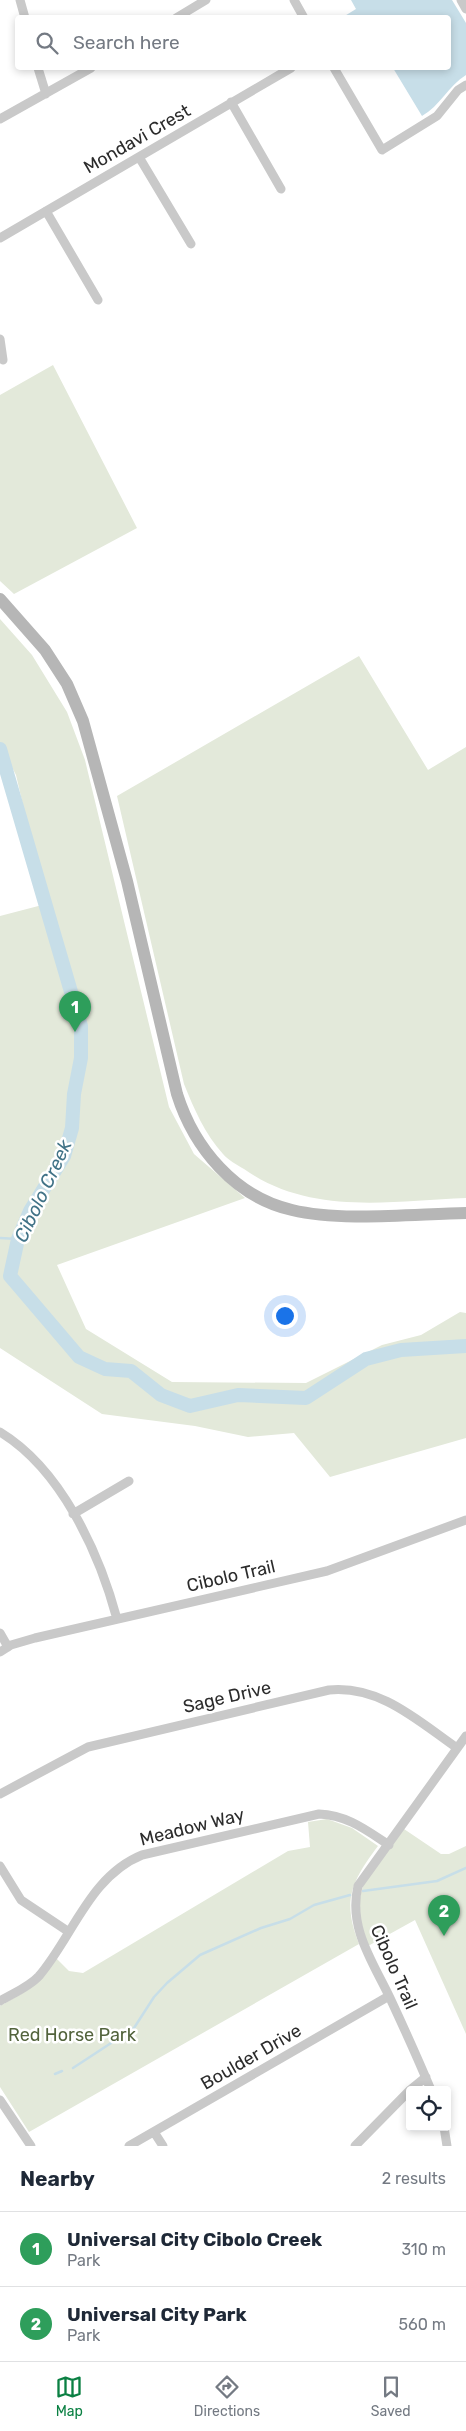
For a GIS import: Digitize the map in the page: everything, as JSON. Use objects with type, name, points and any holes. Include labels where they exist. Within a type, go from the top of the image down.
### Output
[{"type":"main road","points":[[0,599],[45,650],[67,684],[83,721],[127,881],[177,1094],[182,1110],[198,1143],[215,1163],[241,1186],[263,1200],[291,1210],[311,1214],[354,1216],[466,1213]]},
{"type":"street","points":[[20,0],[24,15]]},
{"type":"street","points":[[181,15],[206,0]]},
{"type":"street","points":[[294,0],[302,15]]},
{"type":"street","points":[[461,0],[466,9]]},
{"type":"street","points":[[39,70],[46,94]]},
{"type":"street","points":[[0,119],[88,70]]},
{"type":"street","name":"Mondavi Crest","points":[[0,238],[288,70]]},
{"type":"street","points":[[335,70],[382,150],[437,116],[458,90],[466,85]]},
{"type":"street","points":[[232,102],[281,190]]},
{"type":"street","points":[[139,157],[191,244]]},
{"type":"street","points":[[46,211],[98,300]]},
{"type":"street","points":[[0,340],[3,360]]},
{"type":"street","points":[[0,1432],[34,1457],[57,1486],[103,1572],[117,1619]]},
{"type":"street","points":[[73,1514],[129,1481]]},
{"type":"street","name":"Cibolo Trail","points":[[4,1649],[35,1638],[327,1571],[466,1520]]},
{"type":"street","points":[[0,1633],[4,1649]]},
{"type":"street","name":"Sage Drive","points":[[0,1794],[88,1747],[329,1690],[357,1690],[384,1699],[458,1748]]},
{"type":"street","name":"Cibolo Trail","points":[[429,2086],[390,1996],[363,1945],[355,1907],[358,1886],[466,1736]]},
{"type":"street","name":"Meadow Way","points":[[0,2001],[38,1977],[110,1874],[134,1858],[151,1852],[319,1814],[333,1816],[357,1824],[389,1845]]},
{"type":"street","points":[[0,1866],[22,1900],[69,1932]]},
{"type":"street","name":"Boulder Drive","points":[[130,2146],[390,1996]]},
{"type":"street","points":[[415,2086],[426,2077]]},
{"type":"street","points":[[355,2146],[406,2094]]},
{"type":"street","points":[[0,2100],[31,2146]]},
{"type":"street","points":[[445,2131],[447,2146]]},
{"type":"street","points":[[154,2132],[163,2146]]},
{"type":"green space","points":[[53,365],[137,528],[14,594],[0,581],[0,395]]},
{"type":"green space","points":[[0,619],[32,655],[67,712],[85,760],[169,1107],[194,1154],[245,1198],[57,1265],[86,1329],[172,1382],[306,1383],[382,1345],[421,1335],[460,1312],[466,1313],[466,1438],[330,1477],[294,1433],[248,1437],[195,1426],[102,1414],[0,1348],[0,916],[46,904],[16,775],[0,744]]},
{"type":"green space","points":[[359,656],[428,770],[466,747],[466,1198],[380,1203],[323,1200],[296,1194],[269,1184],[223,1154],[205,1130],[184,1084],[117,796]]},
{"type":"green space","name":"Red Horse Park","points":[[327,1819],[352,1828],[378,1846],[361,1870],[352,1892],[351,1916],[359,1944],[29,2132],[0,2087],[0,2006],[21,1994],[56,1958],[69,1971],[83,1973],[288,1851],[310,1847],[308,1822]]},
{"type":"green space","points":[[404,1829],[441,1854],[449,1854],[466,1846],[466,2034],[415,1920],[368,1946],[360,1911],[362,1889],[374,1868]]},
{"type":"water","points":[[351,0],[452,0],[466,23],[466,75],[434,107],[422,116],[394,70],[451,70],[451,15],[346,15],[356,9]]},
{"type":"waterway","name":"Cibolo Creek","points":[[0,749],[81,1026],[81,1058],[74,1094],[72,1128],[64,1156],[30,1211],[18,1239],[10,1276],[79,1357],[105,1369],[131,1371],[161,1395],[190,1406],[238,1395],[306,1398],[366,1359],[401,1350],[466,1346]]},
{"type":"waterway","points":[[0,1238],[18,1239]]},
{"type":"waterway","points":[[363,1891],[437,1881],[466,1868]]},
{"type":"waterway","points":[[73,2068],[134,2028],[154,1997],[167,1983],[200,1955],[261,1928],[290,1919],[314,1905],[350,1895]]},
{"type":"waterway","points":[[55,2074],[62,2071]]},
{"type":"place","name":"Universal City Cibolo Creek","points":[[75,1032]]},
{"type":"place","name":"Universal City Park","points":[[444,1936]]}]
